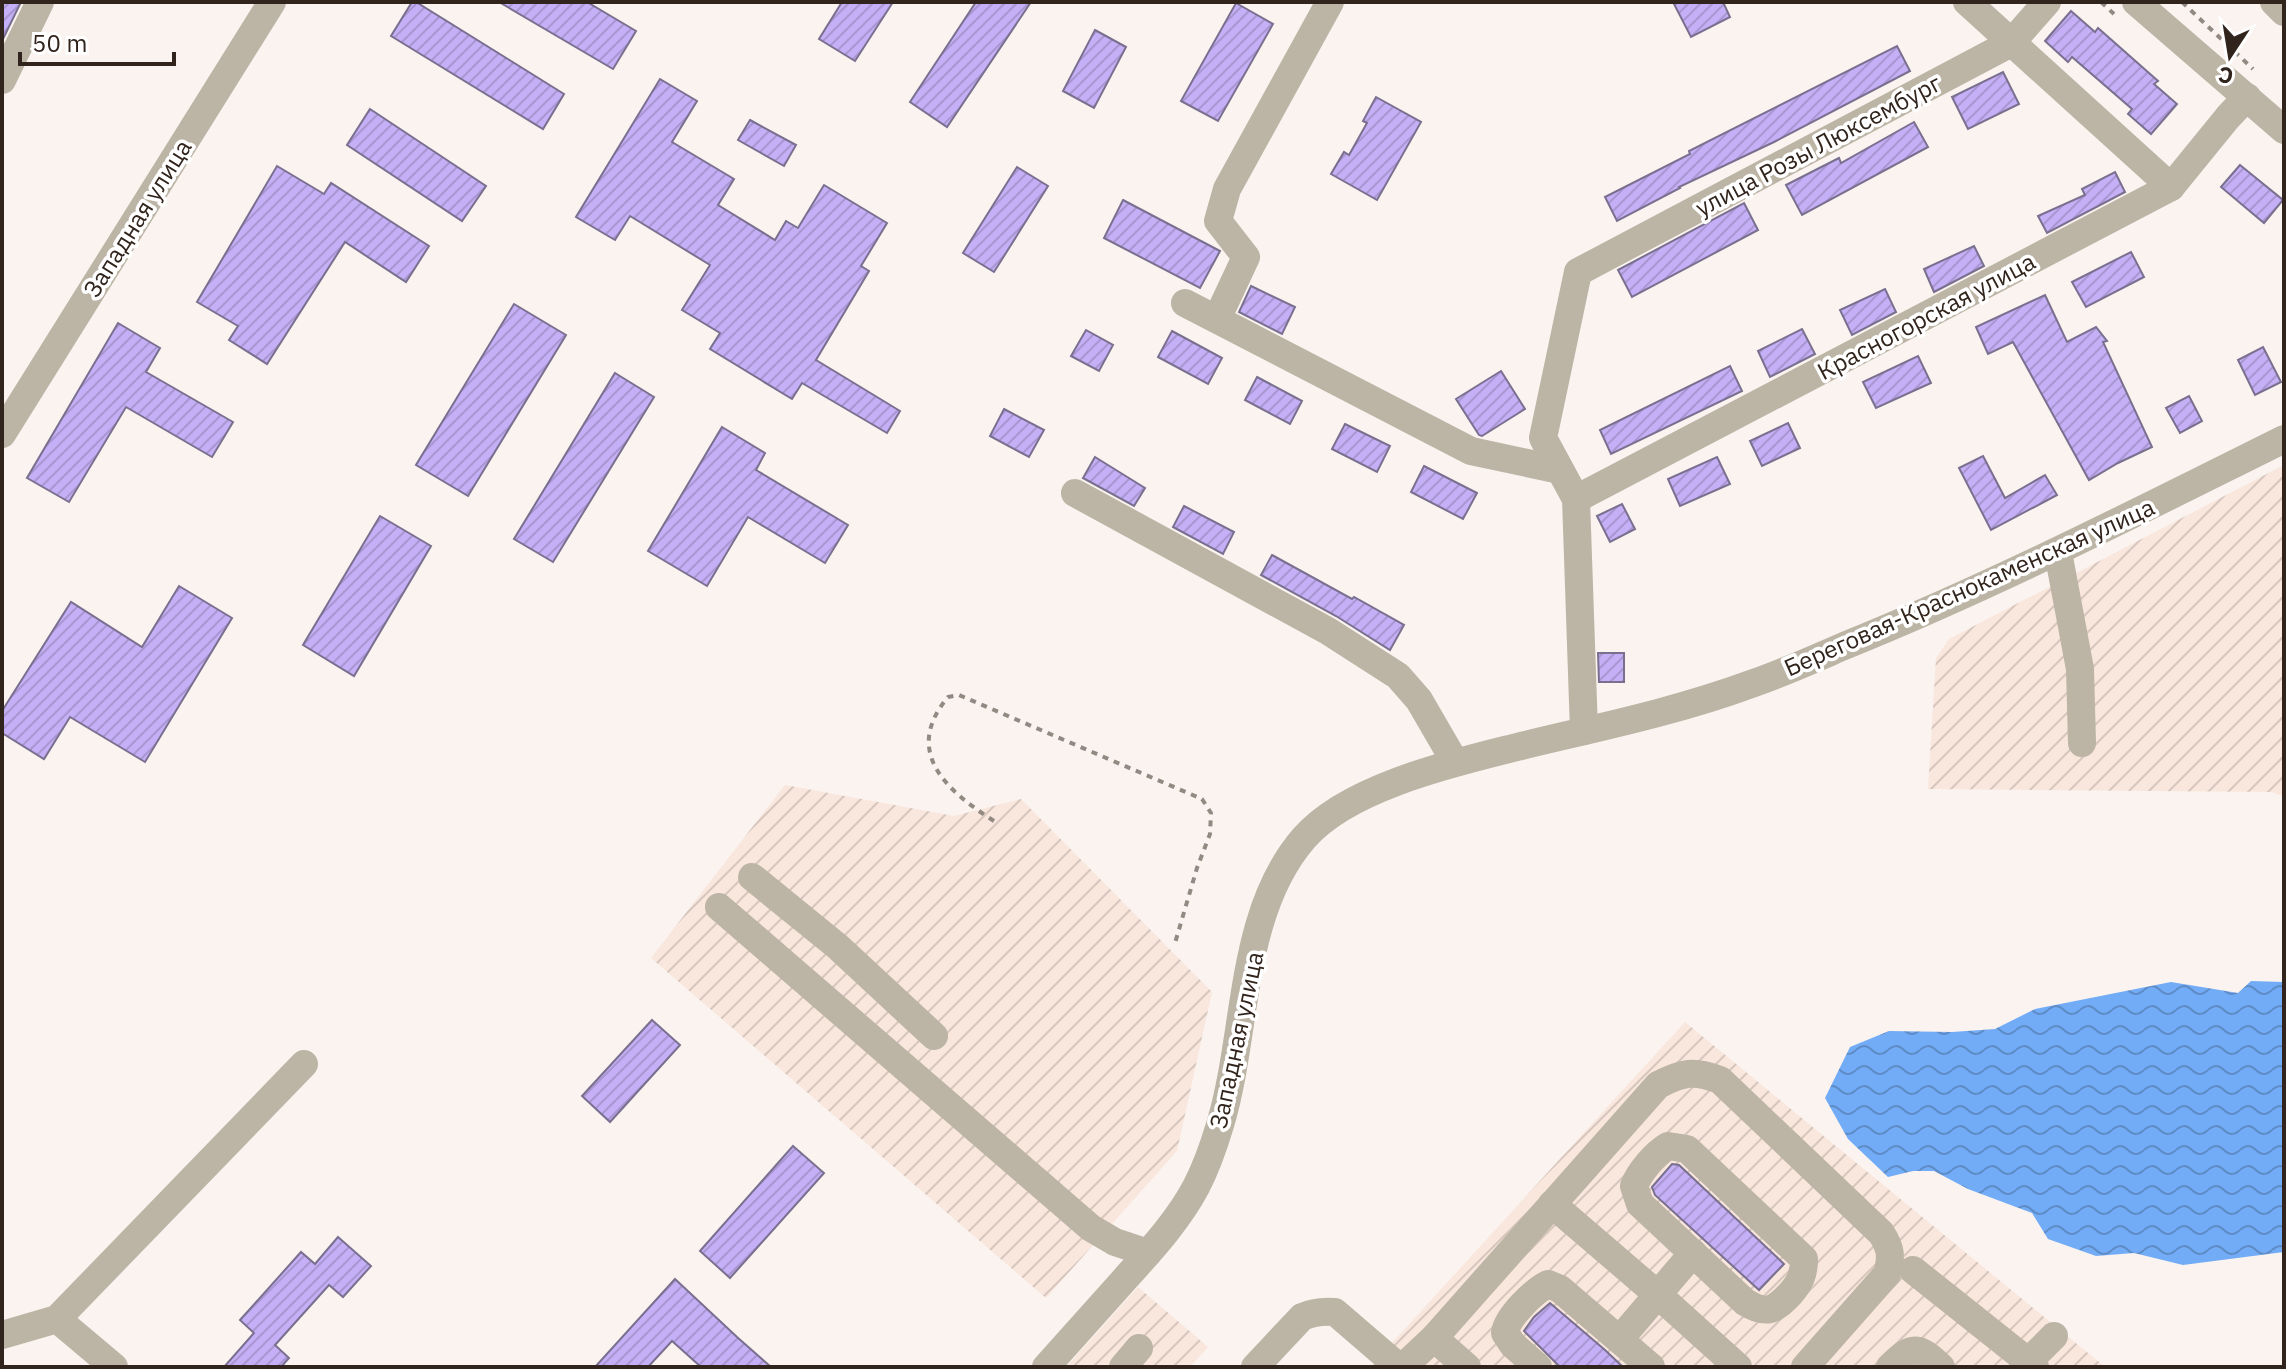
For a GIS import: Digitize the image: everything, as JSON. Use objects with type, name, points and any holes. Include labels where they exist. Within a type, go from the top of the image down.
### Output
[{"type":"street","points":[[2,80],[40,2]]},
{"type":"street","name":"Западная улица","points":[[2,434],[272,2]]},
{"type":"street","points":[[1217,319],[1246,257],[1218,221],[1227,189],[1330,2]]},
{"type":"street","points":[[1967,2],[2171,187]]},
{"type":"street","name":"улица Розы Люксембург","points":[[1560,470],[1543,438],[1578,272],[2011,43],[2047,2]]},
{"type":"street","points":[[2136,2],[2255,88],[2284,130]]},
{"type":"street","points":[[2274,2],[2284,12]]},
{"type":"street","name":"Красногорская улица","points":[[1576,499],[2171,187],[2255,88]]},
{"type":"street","points":[[1185,303],[1471,451],[1560,470],[1576,499],[1584,731]]},
{"type":"street","name":"Береговая-Краснокаменская улица","points":[[1455,762],[1667,711],[1752,684],[1908,620],[2058,552],[2284,439]]},
{"type":"street","points":[[1075,493],[1328,631],[1398,676],[1419,700],[1455,762]]},
{"type":"street","points":[[2058,552],[2080,669],[2082,743]]},
{"type":"street","name":"Западная улица","points":[[1046,1367],[1148,1253],[1197,1186],[1220,1124],[1229,1088],[1242,1004],[1260,926],[1271,890],[1285,863],[1306,835],[1332,813],[1367,795],[1455,762]]},
{"type":"street","points":[[752,877],[837,946],[934,1036]]},
{"type":"street","points":[[719,907],[1091,1228],[1115,1242],[1148,1253]]},
{"type":"street","points":[[2,1335],[57,1319],[304,1064]]},
{"type":"street","points":[[1255,1367],[1302,1317],[1324,1311],[1335,1312],[1401,1367],[1434,1338],[1658,1085],[1690,1072],[1720,1080],[1881,1233],[1890,1246],[1887,1274],[1805,1367]]},
{"type":"street","points":[[1668,1146],[1687,1149],[1744,1201],[1804,1259],[1804,1271],[1798,1285],[1777,1308],[1766,1310],[1745,1302],[1693,1253],[1640,1204],[1635,1195],[1637,1179],[1668,1146]]},
{"type":"street","points":[[1552,1204],[1738,1367]]},
{"type":"street","points":[[1620,1339],[1693,1253]]},
{"type":"street","points":[[1913,1270],[2029,1365],[2054,1336]]},
{"type":"street","points":[[1538,1367],[1505,1333],[1509,1320],[1548,1284],[1560,1289],[1651,1367]]},
{"type":"street","points":[[57,1319],[114,1367]]},
{"type":"street","points":[[1434,1338],[1467,1367]]},
{"type":"street","points":[[1890,1367],[1904,1353],[1916,1349],[1923,1351],[1941,1367]]},
{"type":"path","points":[[2182,2],[2255,88]]},
{"type":"path","points":[[994,821],[949,788],[929,755],[928,735],[934,713],[948,697],[959,695],[1202,799],[1211,813],[1210,834],[1175,943]]},
{"type":"shaded area","points":[[2284,465],[2284,796],[2271,792],[1928,789],[1936,658],[1949,639]]},
{"type":"shaded area","points":[[785,785],[954,816],[1021,799],[1212,992],[1177,1151],[1046,1298],[651,958]]},
{"type":"shaded area","points":[[1685,1022],[2105,1367],[1370,1367]]},
{"type":"shaded area","points":[[1138,1287],[1208,1347],[1190,1367],[1066,1367]]},
{"type":"water","points":[[2251,981],[2284,982],[2284,1252],[2183,1265],[2134,1253],[2096,1256],[2048,1239],[2032,1213],[1968,1189],[1934,1171],[1913,1171],[1888,1177],[1848,1139],[1825,1098],[1850,1047],[1889,1031],[1995,1029],[2035,1009],[2171,982],[2238,993]]},
{"type":"building","points":[[2,2],[21,2],[2,41]]},
{"type":"building","points":[[412,2],[564,94],[543,129],[391,36]]},
{"type":"building","points":[[499,2],[587,2],[636,31],[613,69]]},
{"type":"building","points":[[842,2],[893,2],[855,61],[819,39]]},
{"type":"building","points":[[976,2],[1031,2],[947,127],[910,102]]},
{"type":"building","points":[[1673,2],[1723,2],[1730,17],[1691,37]]},
{"type":"building","points":[[1236,3],[1273,24],[1218,121],[1181,101]]},
{"type":"building","points":[[2071,11],[2095,32],[2098,28],[2158,81],[2154,84],[2177,104],[2151,134],[2128,114],[2132,109],[2072,57],[2068,62],[2045,41]]},
{"type":"building","points":[[1095,30],[1126,47],[1094,108],[1063,91]]},
{"type":"building","points":[[1897,46],[1910,71],[1617,221],[1605,197]]},
{"type":"building","points":[[2003,72],[2019,104],[1968,129],[1952,97]]},
{"type":"building","points":[[660,79],[697,101],[672,142],[734,179],[718,205],[775,240],[786,221],[798,228],[824,185],[887,223],[861,266],[869,271],[816,360],[900,411],[887,433],[802,383],[792,399],[710,349],[720,333],[682,310],[710,265],[630,216],[615,240],[576,217]]},
{"type":"building","points":[[1376,97],[1421,122],[1377,200],[1331,174],[1344,152],[1349,155],[1367,123],[1363,121]]},
{"type":"building","points":[[370,109],[486,186],[462,221],[347,145]]},
{"type":"building","points":[[750,120],[796,145],[784,166],[738,140]]},
{"type":"building","points":[[1914,122],[1928,147],[1802,215],[1786,185],[1839,158],[1841,163]]},
{"type":"building","points":[[2240,165],[2283,200],[2264,223],[2221,187]]},
{"type":"building","points":[[277,166],[324,194],[331,183],[429,246],[406,282],[345,242],[267,364],[229,340],[238,326],[197,302]]},
{"type":"building","points":[[1017,167],[1048,186],[994,272],[963,253]]},
{"type":"building","points":[[2115,172],[2125,192],[2047,233],[2038,216],[2085,195],[2082,189]]},
{"type":"building","points":[[1123,200],[1220,251],[1200,288],[1104,238]]},
{"type":"building","points":[[1744,203],[1758,230],[1632,297],[1618,270]]},
{"type":"building","points":[[1974,246],[1984,266],[1934,292],[1924,269]]},
{"type":"building","points":[[2131,252],[2144,277],[2086,307],[2072,282]]},
{"type":"building","points":[[1251,286],[1295,307],[1282,334],[1239,312]]},
{"type":"building","points":[[1885,289],[1896,312],[1852,335],[1840,310]]},
{"type":"building","points":[[2045,295],[2067,342],[2096,327],[2107,341],[2103,342],[2152,447],[2089,480],[2013,342],[1988,354],[1976,327]]},
{"type":"building","points":[[514,304],[566,335],[468,496],[416,465]]},
{"type":"building","points":[[118,323],[160,348],[146,372],[233,422],[212,457],[126,407],[69,502],[27,478]]},
{"type":"building","points":[[1802,329],[1815,354],[1770,377],[1758,351]]},
{"type":"building","points":[[1086,330],[1113,345],[1099,371],[1071,356]]},
{"type":"building","points":[[1172,331],[1222,358],[1208,384],[1158,357]]},
{"type":"building","points":[[2263,347],[2281,382],[2255,395],[2238,360]]},
{"type":"building","points":[[1918,356],[1931,383],[1876,408],[1863,382]]},
{"type":"building","points":[[1730,366],[1742,391],[1611,454],[1600,430]]},
{"type":"building","points":[[1501,371],[1525,409],[1482,436],[1456,399]]},
{"type":"building","points":[[615,373],[654,397],[553,562],[514,539]]},
{"type":"building","points":[[1257,377],[1302,401],[1290,424],[1245,400]]},
{"type":"building","points":[[2189,396],[2202,421],[2180,433],[2166,408]]},
{"type":"building","points":[[1004,409],[1044,430],[1029,457],[990,436]]},
{"type":"building","points":[[1788,423],[1800,448],[1762,466],[1750,441]]},
{"type":"building","points":[[1345,424],[1390,446],[1377,472],[1332,449]]},
{"type":"building","points":[[722,427],[765,453],[756,470],[848,525],[825,563],[748,517],[707,586],[648,551]]},
{"type":"building","points":[[1983,456],[2005,498],[2045,475],[2057,495],[1991,530],[1959,468]]},
{"type":"building","points":[[1095,457],[1145,488],[1134,506],[1083,478]]},
{"type":"building","points":[[1717,457],[1730,484],[1680,506],[1668,479]]},
{"type":"building","points":[[1424,466],[1477,493],[1463,519],[1411,492]]},
{"type":"building","points":[[1622,504],[1635,529],[1610,542],[1597,516]]},
{"type":"building","points":[[1184,506],[1234,532],[1223,554],[1173,527]]},
{"type":"building","points":[[380,516],[431,546],[354,676],[303,645]]},
{"type":"building","points":[[1272,555],[1404,625],[1390,650],[1261,575]]},
{"type":"building","points":[[179,586],[232,618],[145,762],[70,717],[44,759],[2,733],[2,711],[71,602],[142,647]]},
{"type":"building","points":[[1598,653],[1624,653],[1624,682],[1599,682]]},
{"type":"building","points":[[652,1020],[680,1045],[610,1122],[582,1096]]},
{"type":"building","points":[[793,1146],[824,1173],[730,1278],[700,1251]]},
{"type":"building","points":[[1672,1164],[1679,1165],[1784,1264],[1759,1290],[1655,1195],[1652,1187]]},
{"type":"building","points":[[338,1237],[371,1266],[343,1297],[329,1285],[275,1345],[289,1358],[281,1367],[224,1367],[254,1333],[240,1320],[301,1252],[315,1264]]},
{"type":"building","points":[[675,1279],[771,1367],[701,1367],[672,1341],[648,1367],[595,1367]]},
{"type":"building","points":[[1550,1303],[1623,1367],[1560,1367],[1524,1331]]}]
